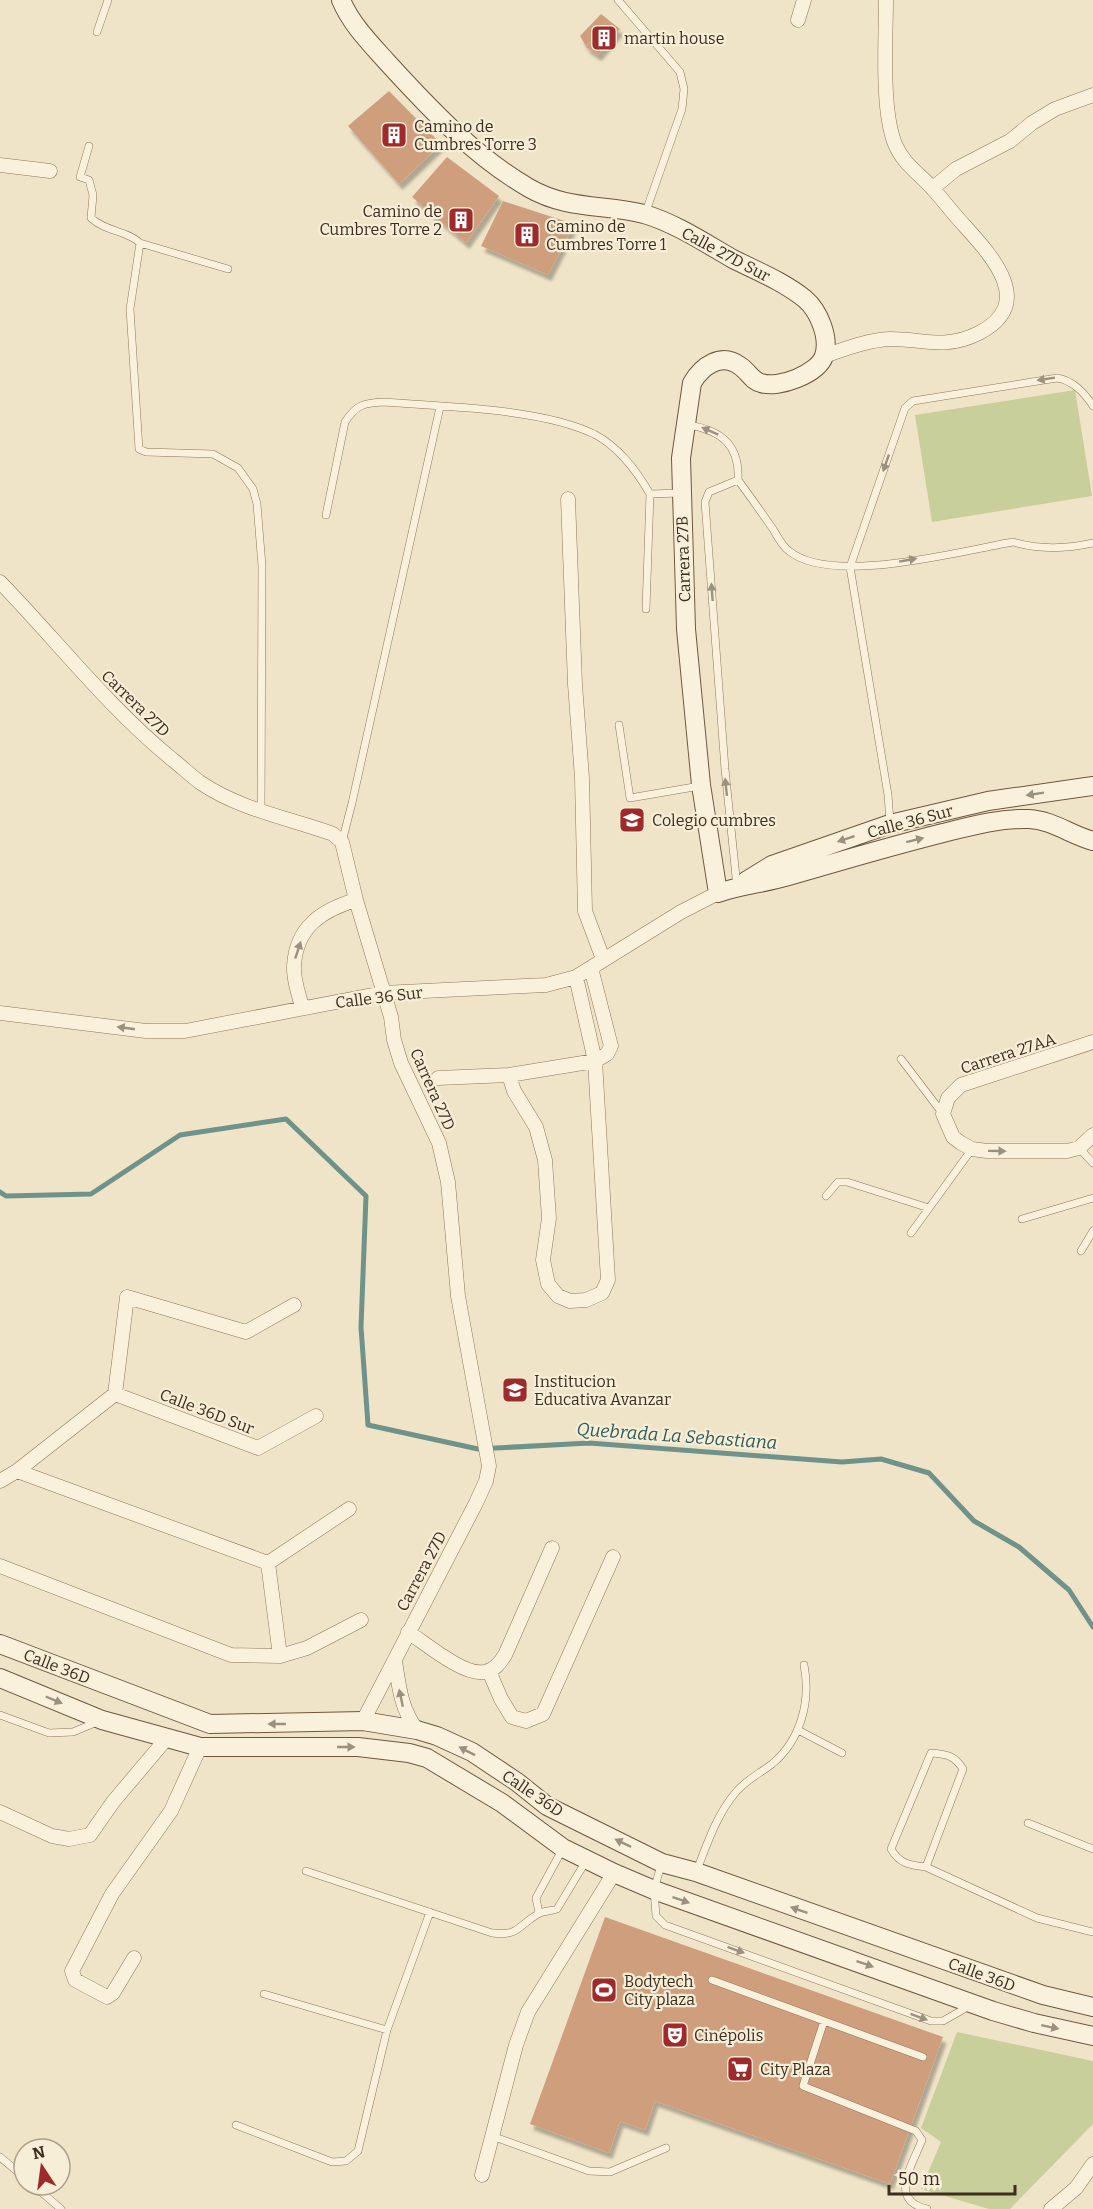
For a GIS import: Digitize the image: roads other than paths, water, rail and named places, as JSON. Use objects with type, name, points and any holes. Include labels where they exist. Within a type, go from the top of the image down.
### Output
[{"type":"main road","name":"Calle 27D Sur","points":[[341,0],[360,31],[420,99],[503,171],[531,189],[556,200],[587,207],[645,214],[782,284],[806,299],[820,318],[825,340],[824,356]]},
{"type":"main road","name":"Carrera 27B","points":[[718,893],[701,785],[686,629],[681,458],[692,383],[698,372],[707,365],[716,361],[729,361],[740,366],[750,377],[761,383],[775,384],[807,374],[818,367],[824,356]]},
{"type":"main road","name":"Calle 36 Sur","points":[[736,887],[772,865],[890,824],[988,801],[1093,786]]},
{"type":"main road","name":"Calle 36 Sur","points":[[718,893],[736,887],[776,880],[893,845],[1005,820],[1031,819],[1050,823],[1077,837],[1093,841]]},
{"type":"main road","name":"Calle 36D","points":[[0,1644],[210,1724],[363,1721],[437,1736],[472,1752],[517,1782],[547,1806],[662,1863],[696,1872],[1043,1995],[1093,2007]]},
{"type":"main road","name":"Calle 36D","points":[[0,1678],[102,1720],[200,1747],[358,1748],[409,1753],[427,1758],[502,1803],[563,1848],[654,1890],[974,2004],[1034,2023],[1093,2036]]},
{"type":"street","points":[[798,20],[804,0]]},
{"type":"street","points":[[824,356],[862,343],[890,339],[943,343],[962,340],[994,323],[1005,309],[1008,296],[1004,278],[994,262],[933,188],[902,157],[892,135],[886,76],[886,0]]},
{"type":"street","points":[[933,188],[956,169],[1010,141],[1032,123],[1055,109],[1093,95]]},
{"type":"street","points":[[0,165],[50,171]]},
{"type":"street","points":[[568,499],[582,778],[585,910],[603,959]]},
{"type":"street","name":"Carrera 27D","points":[[0,582],[35,618],[101,694],[157,747],[201,783],[261,811],[333,834],[342,842],[356,900],[392,1017],[394,1040],[401,1064],[439,1143],[448,1182],[458,1296],[489,1466],[486,1481],[476,1503],[363,1721]]},
{"type":"street","name":"Calle 36 Sur","points":[[0,1012],[146,1031],[185,1031],[383,993],[546,985],[576,977],[681,912],[718,893]]},
{"type":"street","points":[[302,1007],[294,969],[295,954],[304,933],[316,919],[331,908],[356,900]]},
{"type":"street","points":[[438,1078],[509,1075],[595,1060],[607,1054],[611,1046],[591,968]]},
{"type":"street","points":[[509,1075],[514,1092],[536,1127],[545,1160],[549,1218],[543,1260],[548,1284],[558,1296],[570,1301],[586,1300],[602,1293],[608,1280],[595,1060],[576,977]]},
{"type":"street","name":"Carrera 27AA","points":[[943,1114],[948,1098],[961,1084],[1093,1042]]},
{"type":"street","points":[[943,1114],[954,1137],[972,1149],[1049,1152],[1079,1148],[1093,1135]]},
{"type":"street","points":[[0,1481],[17,1471],[115,1394],[127,1297],[246,1332],[294,1305]]},
{"type":"street","name":"Calle 36D Sur","points":[[115,1394],[258,1448],[316,1416]]},
{"type":"street","points":[[17,1471],[268,1563]]},
{"type":"street","points":[[268,1563],[349,1509]]},
{"type":"street","points":[[408,1632],[463,1668],[479,1673],[495,1668],[505,1655],[552,1548]]},
{"type":"street","points":[[489,1671],[512,1717],[526,1721],[543,1714],[613,1557]]},
{"type":"street","points":[[268,1563],[280,1656]]},
{"type":"street","points":[[0,1566],[231,1655],[280,1656],[307,1648],[361,1620]]},
{"type":"street","points":[[395,1661],[406,1717],[417,1731]]},
{"type":"street","points":[[0,1812],[52,1836],[69,1839],[90,1835],[113,1803],[167,1738]]},
{"type":"street","points":[[134,1959],[113,1993],[107,1997],[75,1980],[72,1976],[72,1971],[112,1893],[171,1811],[200,1747]]},
{"type":"street","points":[[482,2175],[516,2044],[528,2012],[614,1873]]},
{"type":"street","points":[[1051,2209],[1076,2188],[1093,2164]]},
{"type":"lane","points":[[97,32],[108,0]]},
{"type":"lane","points":[[618,0],[680,72],[684,89],[682,109],[645,214]]},
{"type":"lane","points":[[89,146],[80,177],[89,180],[93,195],[91,218],[102,228],[129,235],[140,243],[228,269]]},
{"type":"lane","points":[[140,243],[130,309],[139,449],[146,452],[213,454],[238,468],[253,489],[257,504],[263,610],[261,811]]},
{"type":"lane","points":[[890,824],[888,795],[850,567],[905,408],[913,401],[1058,378],[1067,379],[1088,398],[1093,406]]},
{"type":"lane","points":[[326,515],[345,423],[353,410],[366,403],[384,402],[440,407],[536,417],[569,424],[595,435],[617,451],[638,473],[650,494],[646,609]]},
{"type":"lane","points":[[342,842],[440,407]]},
{"type":"lane","points":[[686,424],[705,427],[717,433],[729,444],[739,467],[738,480],[787,550],[804,561],[850,567],[897,562],[1013,542],[1043,548],[1073,547],[1093,543]]},
{"type":"lane","points":[[736,887],[705,502],[709,492],[738,480]]},
{"type":"lane","points":[[650,494],[681,493]]},
{"type":"lane","points":[[620,725],[630,798],[701,785]]},
{"type":"lane","points":[[902,1059],[943,1114]]},
{"type":"lane","points":[[1079,1148],[1093,1163]]},
{"type":"lane","points":[[911,1233],[972,1149]]},
{"type":"lane","points":[[826,1196],[838,1182],[847,1182],[929,1208]]},
{"type":"lane","points":[[1022,1219],[1093,1198]]},
{"type":"lane","points":[[1081,1251],[1093,1231]]},
{"type":"lane","points":[[696,1872],[708,1841],[728,1803],[744,1783],[780,1756],[798,1730],[807,1701],[804,1665]]},
{"type":"lane","points":[[0,1715],[49,1733],[73,1732],[102,1720]]},
{"type":"lane","points":[[798,1730],[842,1752]]},
{"type":"lane","points":[[926,1867],[963,1769],[958,1760],[948,1754],[932,1754],[891,1849],[898,1861],[926,1867],[1037,1918],[1093,1932]]},
{"type":"lane","points":[[1028,1823],[1093,1849]]},
{"type":"lane","points":[[539,1913],[536,1898],[563,1848]]},
{"type":"lane","points":[[306,1871],[492,1933],[508,1935],[524,1926],[539,1913],[557,1910],[586,1860]]},
{"type":"lane","points":[[662,1863],[654,1890],[656,1916],[665,1924],[931,2021],[943,2020],[974,2004]]},
{"type":"lane","points":[[237,2125],[332,2162],[346,2161],[358,2151],[387,2030],[430,1912]]},
{"type":"lane","points":[[712,1980],[923,2057]]},
{"type":"lane","points":[[264,1994],[387,2030]]},
{"type":"lane","points":[[824,2021],[803,2086],[916,2131],[922,2140],[904,2187],[907,2198],[917,2206],[927,2209]]},
{"type":"lane","points":[[492,2136],[589,2171],[610,2172],[666,2148]]},
{"type":"lane","points":[[0,2157],[12,2167]]},
{"type":"lane","points":[[47,2197],[61,2209]]},
{"type":"waterway","name":"Quebrada La Sebastiana","points":[[0,1192],[6,1196],[91,1194],[180,1135],[286,1119],[366,1196],[361,1327],[368,1425],[478,1449],[589,1443],[842,1462],[881,1459],[929,1473],[974,1521],[1019,1547],[1069,1590],[1093,1627]]},
{"type":"place","name":"martin house","points":[[604,38]]},
{"type":"place","name":"Camino de Cumbres Torre 3","points":[[394,135]]},
{"type":"place","name":"Camino de Cumbres Torre 2","points":[[461,220]]},
{"type":"place","name":"Camino de Cumbres Torre 1","points":[[527,235]]},
{"type":"place","name":"Colegio cumbres","points":[[632,820]]},
{"type":"place","name":"Institucion Educativa Avanzar","points":[[515,1390]]},
{"type":"place","name":"Bodytech City plaza","points":[[604,1990]]},
{"type":"place","name":"Cinépolis","points":[[675,2035]]},
{"type":"place","name":"City Plaza","points":[[740,2069]]}]
